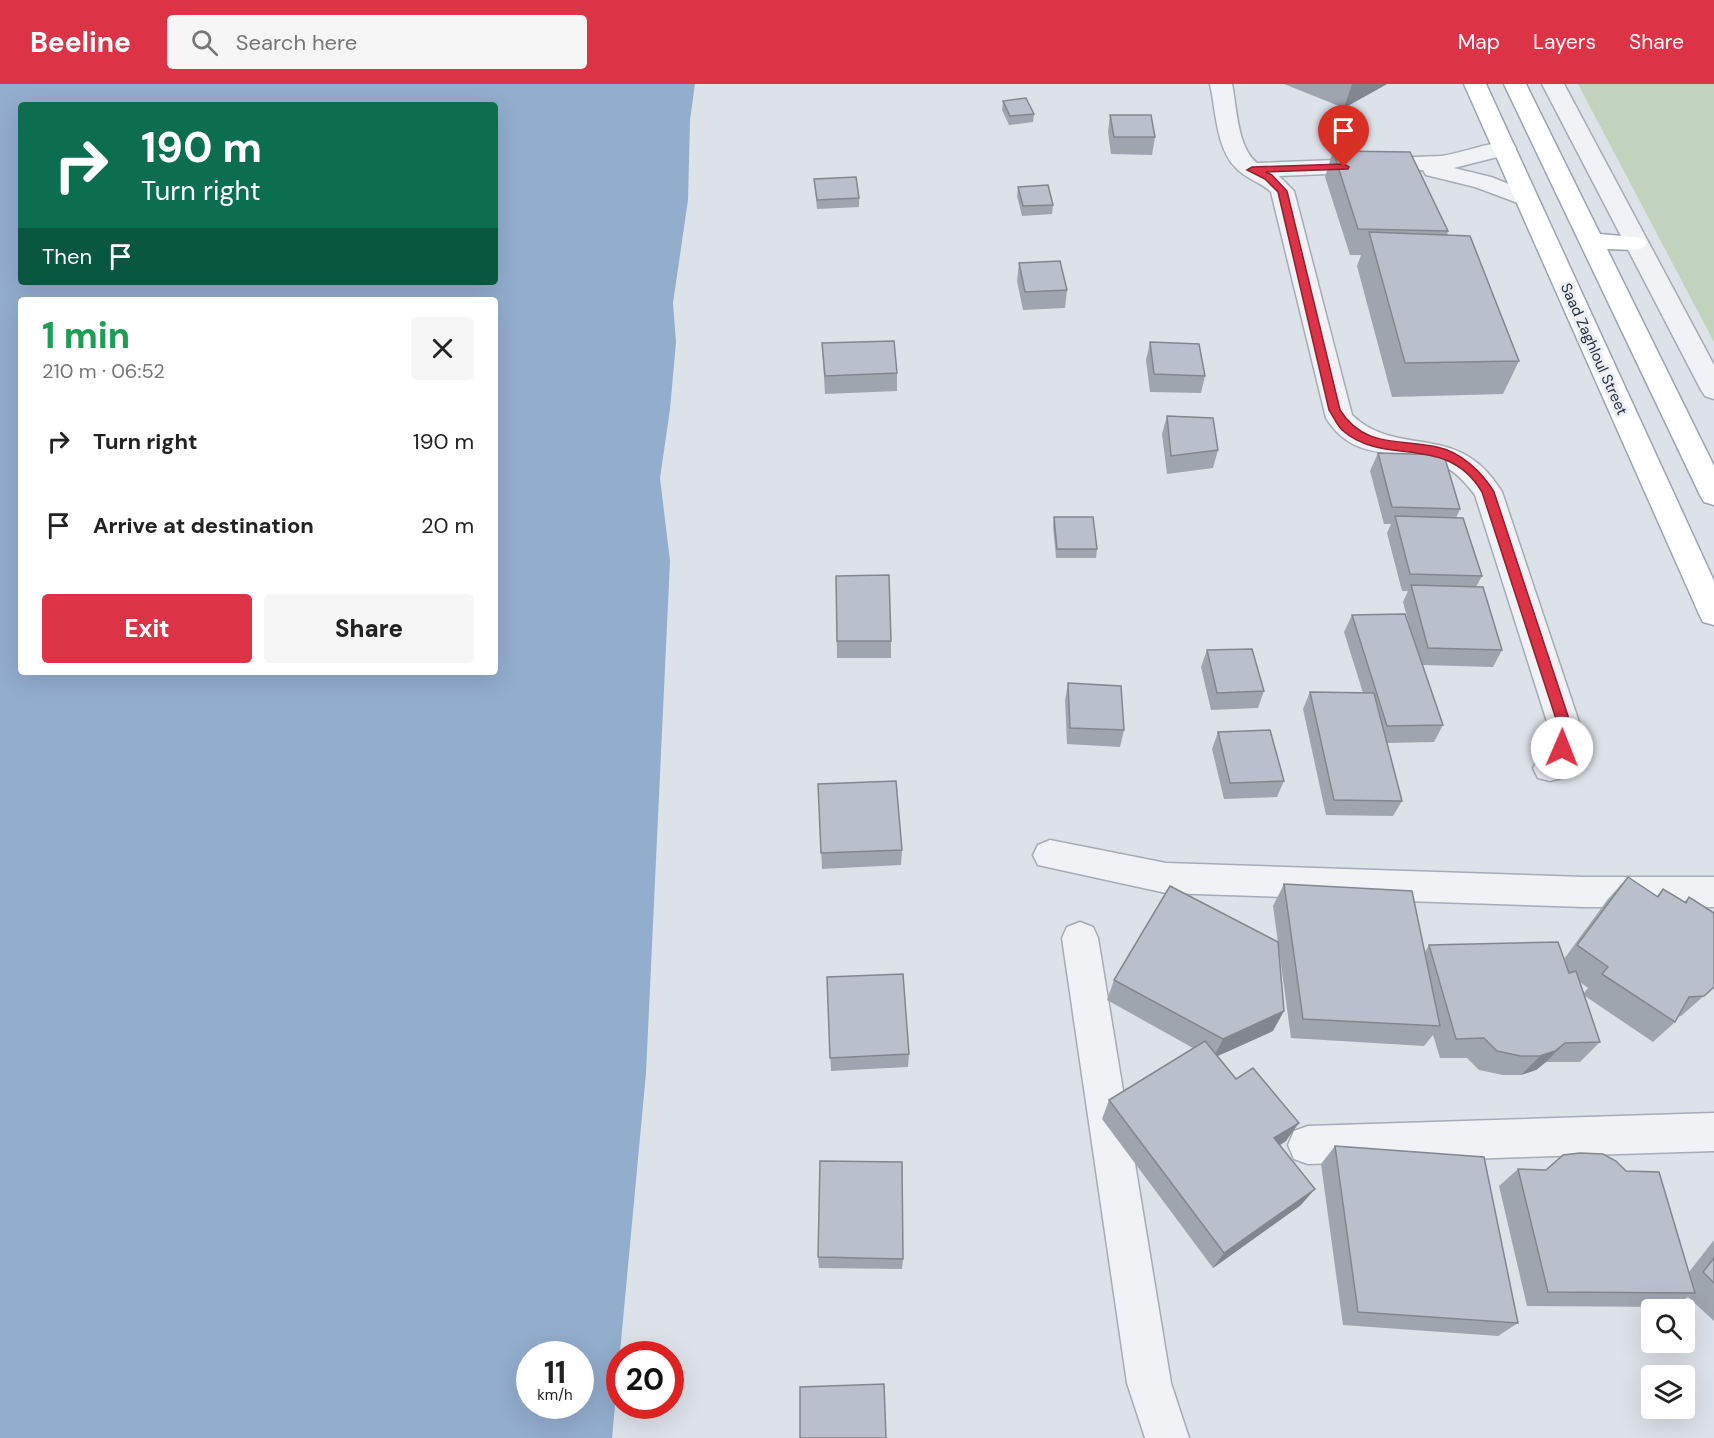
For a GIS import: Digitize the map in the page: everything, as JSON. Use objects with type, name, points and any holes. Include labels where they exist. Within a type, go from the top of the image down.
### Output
[{"type":"main road","points":[[1515,84],[1714,495]]},
{"type":"main road","name":"Saad Zaghloul Street","points":[[1475,85],[1526,199],[1702,560],[1714,614]]},
{"type":"main road","points":[[1590,241],[1635,243]]},
{"type":"street","points":[[1221,84],[1239,158],[1252,170],[1269,177],[1282,191],[1339,418],[1350,430],[1368,441],[1436,451],[1454,458],[1469,468],[1488,492],[1566,728],[1562,748],[1550,768]]},
{"type":"street","points":[[1553,84],[1714,390]]},
{"type":"street","points":[[1252,170],[1391,166],[1464,160],[1505,148]]},
{"type":"street","points":[[1391,166],[1413,167],[1460,176],[1526,199]]},
{"type":"street","points":[[1050,855],[1166,878],[1572,891],[1714,892]]},
{"type":"street","points":[[1080,938],[1149,1383],[1167,1438]]},
{"type":"street","points":[[1308,1145],[1714,1132]]},
{"type":"green space","points":[[1578,84],[1714,84],[1714,342]]},
{"type":"water","points":[[0,84],[695,84],[690,120],[688,200],[673,303],[676,342],[670,409],[660,478],[670,561],[646,1073],[621,1341],[606,1341],[606,1419],[614,1419],[612,1438],[0,1438]]},
{"type":"building","points":[[1026,98],[1034,114],[1010,116],[1003,101]]},
{"type":"building","points":[[1110,115],[1151,115],[1155,137],[1114,137]]},
{"type":"building","points":[[1333,151],[1410,152],[1448,231],[1358,229]]},
{"type":"building","points":[[856,177],[859,198],[817,200],[814,179]]},
{"type":"building","points":[[1048,185],[1053,205],[1023,206],[1018,187]]},
{"type":"building","points":[[1369,232],[1470,236],[1519,361],[1405,363]]},
{"type":"building","points":[[1060,261],[1067,290],[1025,292],[1019,263]]},
{"type":"building","points":[[894,341],[897,373],[825,376],[822,343]]},
{"type":"building","points":[[1150,342],[1199,344],[1205,376],[1154,374]]},
{"type":"building","points":[[1167,416],[1213,418],[1218,450],[1171,456]]},
{"type":"building","points":[[1378,453],[1444,455],[1460,509],[1392,507]]},
{"type":"building","points":[[1395,516],[1463,518],[1482,576],[1410,574]]},
{"type":"building","points":[[1054,517],[1093,517],[1097,549],[1057,549]]},
{"type":"building","points":[[889,575],[891,641],[837,641],[836,576]]},
{"type":"building","points":[[1411,585],[1483,587],[1502,650],[1428,648]]},
{"type":"building","points":[[1405,614],[1443,725],[1387,726],[1352,615]]},
{"type":"building","points":[[1252,649],[1264,691],[1217,693],[1207,650]]},
{"type":"building","points":[[1068,683],[1121,686],[1124,730],[1070,728]]},
{"type":"building","points":[[1310,692],[1374,693],[1402,801],[1334,800]]},
{"type":"building","points":[[1270,730],[1284,781],[1230,783],[1218,732]]},
{"type":"building","points":[[896,781],[902,850],[821,853],[818,784]]},
{"type":"building","points":[[1628,877],[1658,897],[1663,889],[1686,903],[1689,897],[1714,913],[1714,987],[1704,996],[1689,997],[1675,1022],[1602,974],[1608,967],[1577,945]]},
{"type":"building","points":[[1284,884],[1412,891],[1440,1026],[1303,1019]]},
{"type":"building","points":[[1170,886],[1278,942],[1284,1011],[1223,1039],[1114,980]]},
{"type":"building","points":[[1558,942],[1569,973],[1576,971],[1600,1042],[1565,1043],[1555,1051],[1540,1056],[1521,1056],[1497,1051],[1484,1038],[1456,1039],[1429,945]]},
{"type":"building","points":[[903,974],[909,1054],[830,1058],[827,977]]},
{"type":"building","points":[[1205,1041],[1236,1079],[1253,1068],[1299,1123],[1274,1138],[1315,1189],[1224,1253],[1109,1100]]},
{"type":"building","points":[[1335,1146],[1484,1157],[1518,1323],[1358,1312]]},
{"type":"building","points":[[1603,1154],[1616,1161],[1626,1171],[1659,1172],[1695,1293],[1548,1292],[1518,1169],[1546,1170],[1563,1155]]},
{"type":"building","points":[[820,1161],[902,1162],[903,1259],[818,1257]]},
{"type":"building","points":[[1714,1258],[1714,1283],[1703,1272]]},
{"type":"building","points":[[884,1384],[886,1438],[800,1438],[800,1387]]},
{"type":"route","points":[[1344,167],[1252,170],[1269,177],[1282,191],[1335,410],[1345,427],[1368,441],[1436,451],[1454,458],[1469,468],[1480,480],[1488,492],[1566,728],[1562,748]]}]
